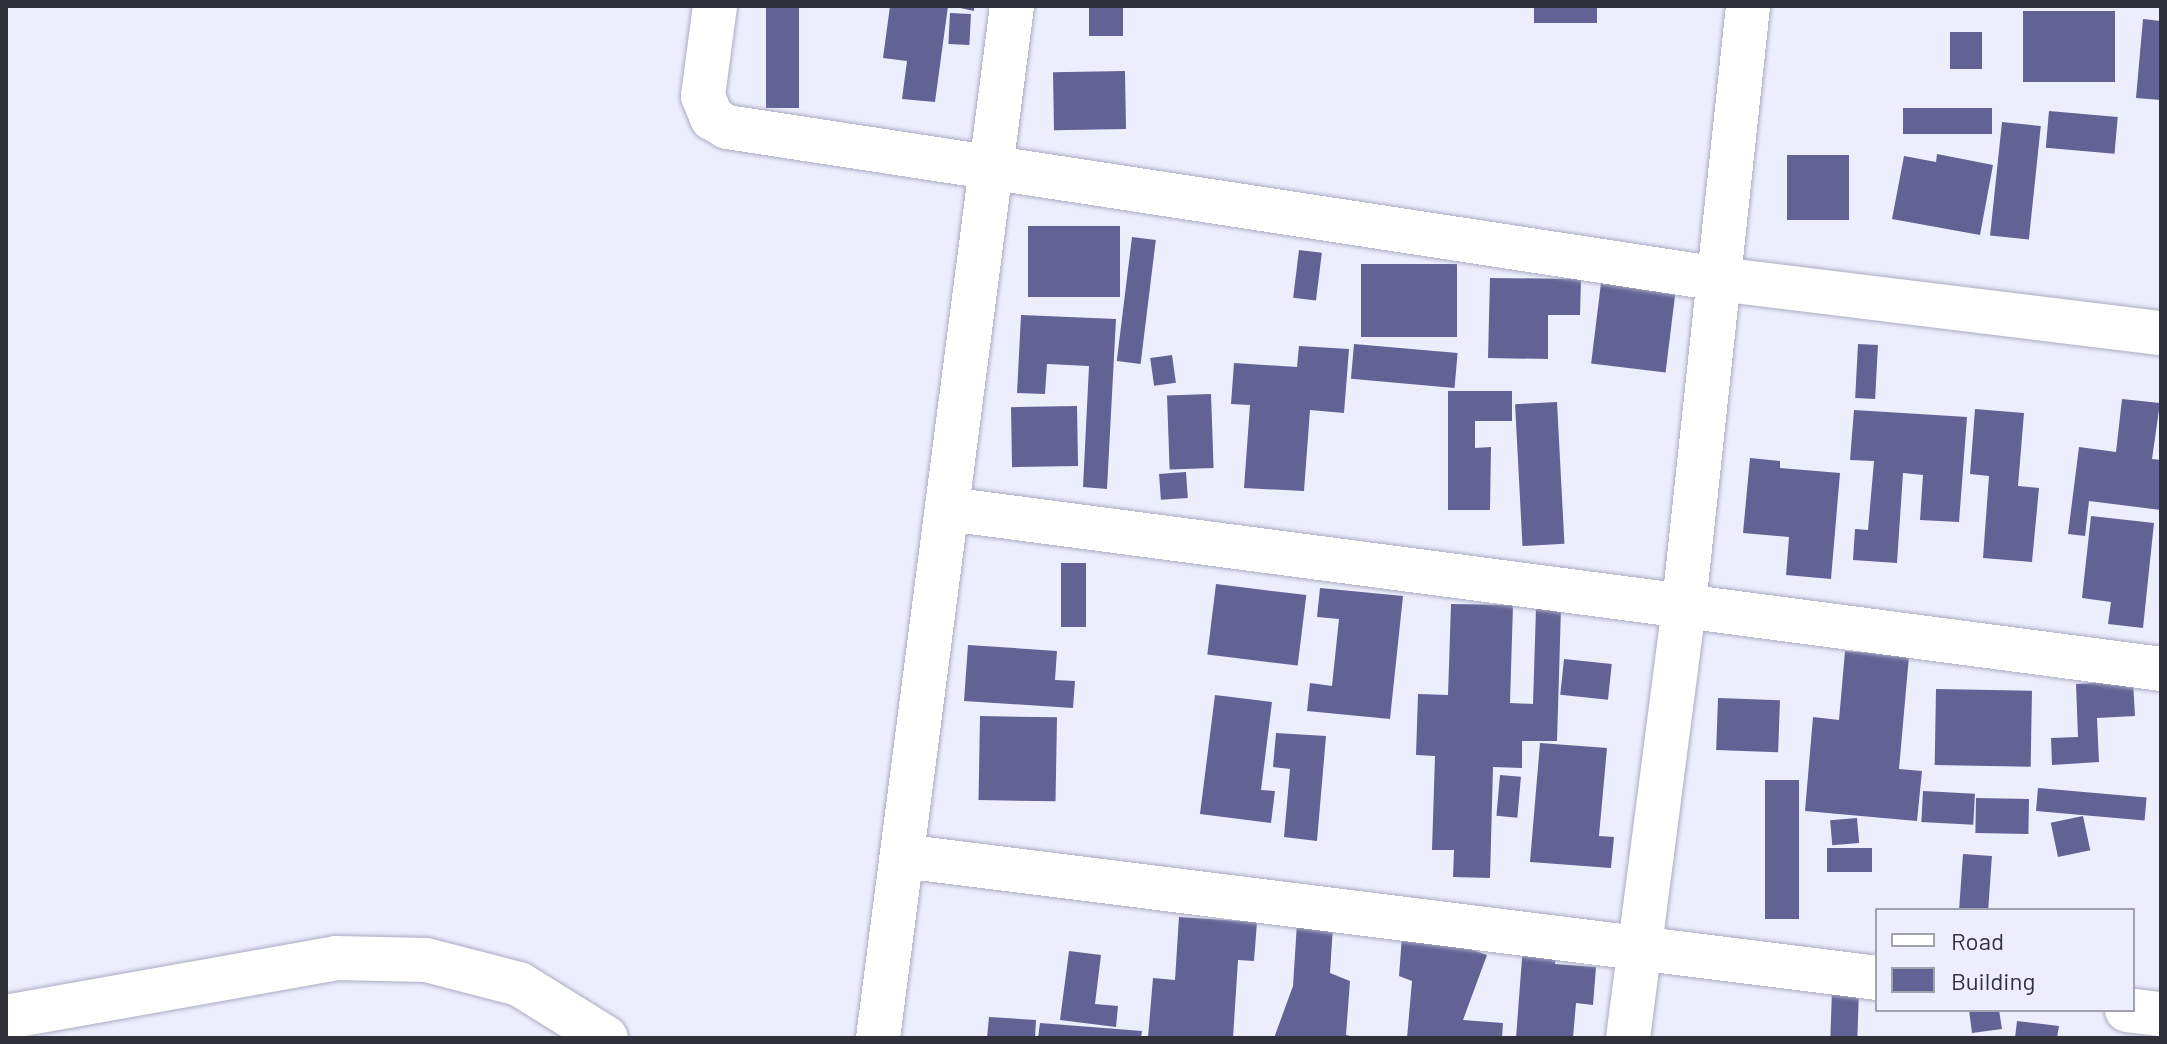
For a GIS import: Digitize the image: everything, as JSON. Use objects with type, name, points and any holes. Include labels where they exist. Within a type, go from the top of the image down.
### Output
[{"type":"street","points":[[715,6],[703,96],[712,118],[727,127],[1719,279],[2161,333]]},
{"type":"street","points":[[878,1038],[1012,6]]},
{"type":"street","points":[[1628,1038],[1684,604],[1748,6]]},
{"type":"street","points":[[948,509],[2161,669]]},
{"type":"street","points":[[902,856],[1875,978]]},
{"type":"street","points":[[6,1017],[336,958],[426,960],[519,984],[606,1038]]},
{"type":"street","points":[[2135,1011],[2161,1014]]},
{"type":"building","points":[[766,6],[799,6],[799,108],[766,108]]},
{"type":"building","points":[[890,6],[948,6],[935,102],[902,99],[907,61],[883,58]]},
{"type":"building","points":[[951,6],[974,6],[974,11]]},
{"type":"building","points":[[1534,6],[1597,6],[1597,23],[1534,23]]},
{"type":"building","points":[[1089,8],[1123,8],[1123,36],[1089,36]]},
{"type":"building","points":[[2023,11],[2115,11],[2115,82],[2023,82]]},
{"type":"building","points":[[950,13],[971,14],[969,45],[948,44]]},
{"type":"building","points":[[2143,19],[2161,21],[2161,100],[2136,98]]},
{"type":"building","points":[[1950,32],[1982,32],[1982,69],[1950,69]]},
{"type":"building","points":[[1125,71],[1126,129],[1054,130],[1053,72]]},
{"type":"building","points":[[1903,108],[1992,108],[1992,134],[1903,134]]},
{"type":"building","points":[[2049,111],[2118,117],[2115,154],[2046,148]]},
{"type":"building","points":[[2002,122],[2041,126],[2029,239],[1990,235]]},
{"type":"building","points":[[1937,154],[1993,165],[1980,235],[1892,219],[1904,156],[1936,162]]},
{"type":"building","points":[[1787,155],[1849,155],[1849,220],[1787,220]]},
{"type":"building","points":[[1028,226],[1120,226],[1120,297],[1028,297]]},
{"type":"building","points":[[1132,237],[1156,240],[1141,364],[1117,361]]},
{"type":"building","points":[[1299,250],[1322,253],[1316,300],[1293,298]]},
{"type":"building","points":[[1361,264],[1457,264],[1457,337],[1361,337]]},
{"type":"building","points":[[1490,278],[1581,279],[1580,315],[1548,315],[1548,359],[1488,358]]},
{"type":"building","points":[[1601,283],[1675,292],[1666,373],[1591,363]]},
{"type":"building","points":[[1021,315],[1116,319],[1107,489],[1083,487],[1089,366],[1047,364],[1045,394],[1017,393]]},
{"type":"building","points":[[1354,344],[1458,353],[1455,388],[1351,379]]},
{"type":"building","points":[[1858,344],[1878,345],[1875,399],[1855,398]]},
{"type":"building","points":[[1299,346],[1349,349],[1344,413],[1310,410],[1304,491],[1244,488],[1250,405],[1231,404],[1234,363],[1297,367]]},
{"type":"building","points":[[1172,355],[1176,383],[1154,386],[1150,358]]},
{"type":"building","points":[[1448,391],[1512,391],[1512,421],[1475,421],[1475,448],[1491,447],[1490,510],[1448,510]]},
{"type":"building","points":[[1211,394],[1214,468],[1170,469],[1167,396]]},
{"type":"building","points":[[2122,399],[2160,403],[2152,459],[2161,460],[2161,510],[2089,501],[2085,536],[2068,534],[2079,447],[2116,452]]},
{"type":"building","points":[[1557,402],[1564,544],[1522,546],[1515,404]]},
{"type":"building","points":[[1077,406],[1078,466],[1012,467],[1011,407]]},
{"type":"building","points":[[1975,409],[2024,413],[2018,486],[2039,488],[2032,562],[1983,558],[1989,476],[1970,474]]},
{"type":"building","points":[[1854,410],[1967,417],[1959,522],[1920,520],[1923,475],[1903,473],[1897,563],[1853,560],[1855,529],[1868,530],[1874,461],[1850,460]]},
{"type":"building","points":[[1750,458],[1780,461],[1780,468],[1840,473],[1831,579],[1786,575],[1789,537],[1743,533]]},
{"type":"building","points":[[1186,472],[1188,498],[1161,500],[1159,474]]},
{"type":"building","points":[[2091,516],[2154,523],[2143,628],[2108,624],[2111,602],[2082,598]]},
{"type":"building","points":[[1061,563],[1086,563],[1086,627],[1061,627]]},
{"type":"building","points":[[1216,584],[1306,595],[1298,666],[1207,654]]},
{"type":"building","points":[[1320,588],[1403,596],[1390,719],[1307,711],[1310,683],[1332,686],[1339,619],[1317,617]]},
{"type":"building","points":[[1451,604],[1513,605],[1510,703],[1533,704],[1536,608],[1561,608],[1557,741],[1522,741],[1522,768],[1493,767],[1490,878],[1453,877],[1454,850],[1432,850],[1435,756],[1416,755],[1418,694],[1448,695]]},
{"type":"building","points":[[968,645],[1057,651],[1055,680],[1075,681],[1073,708],[964,701]]},
{"type":"building","points":[[1845,651],[1909,656],[1899,769],[1922,771],[1917,821],[1805,811],[1813,717],[1839,720]]},
{"type":"building","points":[[1564,659],[1612,664],[1608,700],[1560,695]]},
{"type":"building","points":[[2133,681],[2135,716],[2097,718],[2099,762],[2052,765],[2051,738],[2078,737],[2076,684]]},
{"type":"building","points":[[1936,689],[2032,691],[2031,767],[1935,765]]},
{"type":"building","points":[[1215,695],[1272,702],[1261,790],[1275,791],[1271,823],[1200,814]]},
{"type":"building","points":[[1718,698],[1780,700],[1778,752],[1716,750]]},
{"type":"building","points":[[980,716],[1057,717],[1056,801],[979,800]]},
{"type":"building","points":[[1276,733],[1326,736],[1317,841],[1284,837],[1290,769],[1273,767]]},
{"type":"building","points":[[1540,743],[1607,748],[1599,836],[1614,837],[1611,868],[1530,862]]},
{"type":"building","points":[[1500,775],[1521,777],[1517,818],[1496,816]]},
{"type":"building","points":[[1765,780],[1799,780],[1799,919],[1765,919]]},
{"type":"building","points":[[2038,788],[2147,797],[2145,820],[2036,811]]},
{"type":"building","points":[[1923,791],[1975,794],[1973,825],[1921,822]]},
{"type":"building","points":[[1976,798],[2029,799],[2028,834],[1975,833]]},
{"type":"building","points":[[2083,816],[2090,850],[2058,857],[2051,823]]},
{"type":"building","points":[[1857,818],[1859,843],[1832,845],[1830,820]]},
{"type":"building","points":[[1827,848],[1872,848],[1872,872],[1827,872]]},
{"type":"building","points":[[1963,854],[1992,856],[1988,908],[1959,908]]},
{"type":"building","points":[[1179,917],[1257,922],[1254,961],[1238,960],[1233,1038],[1148,1037],[1153,978],[1175,980]]},
{"type":"building","points":[[1297,923],[1333,926],[1330,973],[1350,981],[1346,1035],[1361,1038],[1274,1038],[1293,986]]},
{"type":"building","points":[[1402,936],[1443,939],[1487,955],[1463,1020],[1503,1023],[1502,1038],[1407,1038],[1412,981],[1399,976]]},
{"type":"building","points":[[1523,945],[1556,947],[1555,964],[1596,967],[1593,1005],[1576,1003],[1573,1038],[1516,1038]]},
{"type":"building","points":[[1069,951],[1101,955],[1095,1004],[1118,1006],[1116,1027],[1060,1020]]},
{"type":"building","points":[[1832,990],[1859,991],[1857,1038],[1830,1038]]},
{"type":"building","points":[[1969,1012],[1999,1012],[2002,1029],[1972,1033]]},
{"type":"building","points":[[989,1017],[1036,1020],[1035,1038],[987,1038]]},
{"type":"building","points":[[2017,1021],[2059,1026],[2057,1038],[2015,1038]]},
{"type":"building","points":[[1040,1023],[1142,1031],[1141,1038],[1038,1038]]}]
